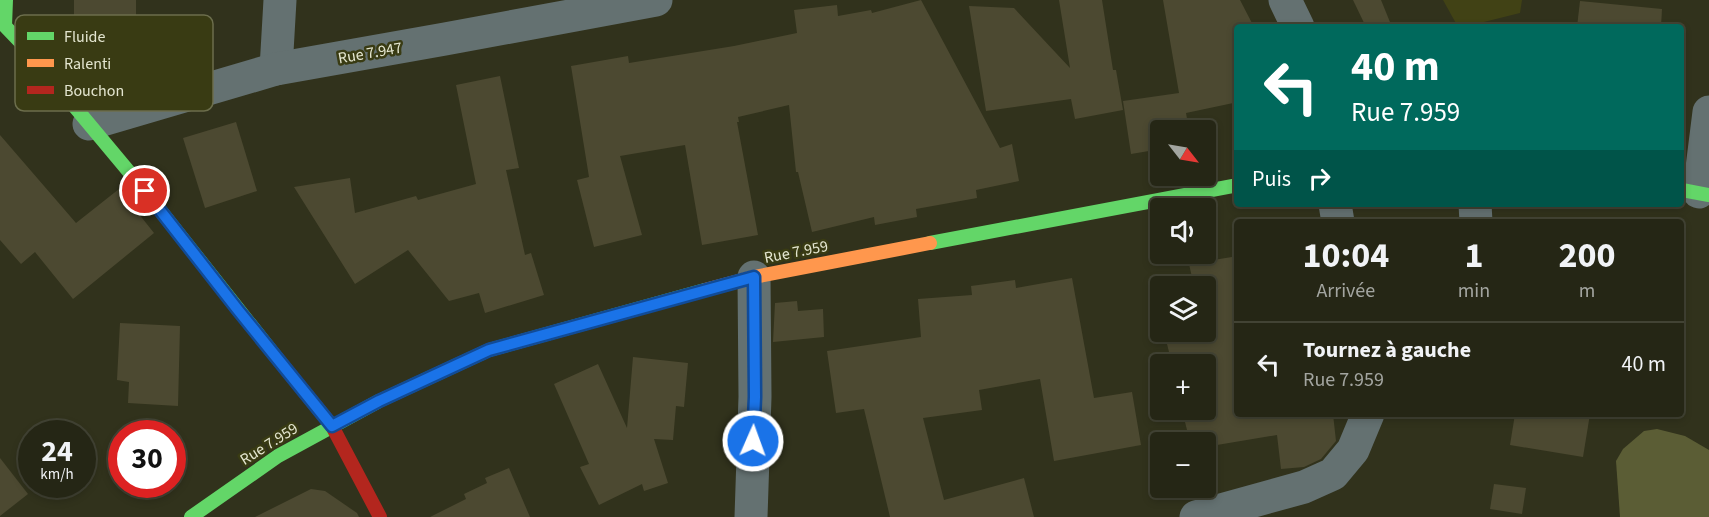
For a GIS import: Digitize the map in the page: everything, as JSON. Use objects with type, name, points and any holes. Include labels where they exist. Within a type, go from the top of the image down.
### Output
[{"type":"street","points":[[276,69],[280,0]]},
{"type":"street","name":"Rue 7.947","points":[[213,88],[276,69],[656,0]]},
{"type":"street","points":[[1285,0],[1297,24]]},
{"type":"street","points":[[3,17],[15,34]]},
{"type":"street","points":[[78,111],[145,191],[332,426],[380,517]]},
{"type":"street","name":"Rue 7.947","points":[[89,124],[133,111]]},
{"type":"street","points":[[1696,192],[1709,112]]},
{"type":"street","name":"Rue 7.959","points":[[191,517],[278,456],[379,401],[489,350],[754,277],[1234,186]]},
{"type":"street","points":[[751,517],[755,397],[754,277]]},
{"type":"street","points":[[1196,517],[1304,487],[1333,474],[1353,450],[1367,417]]},
{"type":"shaded area","points":[[1443,0],[1522,0],[1520,13],[1476,24],[1456,24]]},
{"type":"green space","points":[[1657,429],[1685,436],[1709,450],[1709,517],[1620,517],[1616,461],[1623,449],[1644,431]]},
{"type":"building","points":[[74,0],[136,0],[136,15],[74,15]]},
{"type":"building","points":[[921,0],[1000,148],[1012,144],[1019,181],[976,190],[977,198],[916,209],[917,217],[875,225],[874,217],[812,232],[798,172],[796,172],[789,105],[738,117],[739,122],[737,122],[758,235],[702,245],[685,145],[620,156],[642,235],[594,247],[577,180],[589,177],[571,66],[628,56],[629,63],[797,33],[794,10],[837,5],[838,16],[871,10],[872,13]]},
{"type":"building","points":[[1059,0],[1102,0],[1113,70],[1116,70],[1123,110],[1075,119],[1071,99],[986,111],[969,6],[1014,8],[1070,68]]},
{"type":"building","points":[[1163,0],[1240,0],[1252,24],[1234,24],[1234,103],[1186,113],[1187,120],[1150,120],[1150,151],[1131,154],[1123,101],[1179,93]]},
{"type":"building","points":[[1353,0],[1381,0],[1391,24],[1365,24]]},
{"type":"building","points":[[1580,1],[1662,9],[1661,24],[1577,24]]},
{"type":"building","points":[[500,76],[519,168],[506,170],[525,255],[531,253],[544,295],[485,313],[479,293],[449,301],[408,250],[355,284],[294,187],[350,178],[355,213],[416,196],[418,200],[476,184],[456,85]]},
{"type":"building","points":[[236,122],[257,191],[205,208],[183,138]]},
{"type":"building","points":[[0,135],[76,223],[119,189],[154,233],[73,299],[35,252],[21,264],[0,240]]},
{"type":"building","points":[[1234,257],[1234,417],[1333,417],[1336,441],[1321,459],[1304,467],[1281,469],[1277,435],[1216,445],[1216,432],[1188,432],[1184,420],[1216,420],[1216,354],[1170,354],[1166,342],[1216,342],[1216,276],[1192,276],[1189,264],[1216,264],[1216,260]]},
{"type":"building","points":[[1072,278],[1094,398],[1132,392],[1141,445],[1054,461],[1040,379],[979,390],[982,410],[923,418],[944,500],[1024,478],[1034,517],[890,517],[864,409],[836,413],[827,351],[921,337],[918,299],[972,295],[971,286],[1015,280],[1016,288]]},
{"type":"building","points":[[797,301],[798,311],[823,309],[824,337],[773,342],[775,303]]},
{"type":"building","points":[[120,323],[180,326],[178,406],[128,403],[129,382],[117,380]]},
{"type":"building","points":[[633,357],[688,363],[684,407],[676,406],[673,440],[654,439],[668,483],[644,491],[642,484],[599,505],[580,467],[589,464],[554,384],[598,364],[627,428]]},
{"type":"building","points":[[1515,417],[1590,417],[1583,457],[1510,445]]},
{"type":"building","points":[[0,458],[18,481],[18,498],[23,498],[0,516]]},
{"type":"building","points":[[509,468],[530,517],[430,517],[466,499],[464,494],[487,483],[485,478]]},
{"type":"building","points":[[1494,484],[1526,488],[1522,514],[1490,509]]},
{"type":"building","points":[[311,489],[325,491],[357,513],[359,517],[255,517]]},
{"type":"traffic: fast","points":[[6,0],[5,26],[15,37]]},
{"type":"traffic: fast","points":[[78,111],[145,191],[277,358]]},
{"type":"traffic: fast","points":[[930,243],[1234,186]]},
{"type":"traffic: fast","points":[[1684,190],[1709,195]]},
{"type":"traffic: fast","points":[[191,517],[278,456],[379,401],[489,350],[705,290]]},
{"type":"traffic: slow","points":[[705,290],[754,277],[930,243]]},
{"type":"traffic: jam","points":[[277,358],[332,426],[380,517]]},
{"type":"route","points":[[145,191],[332,426],[379,401],[489,350],[754,277],[753,441]]}]
